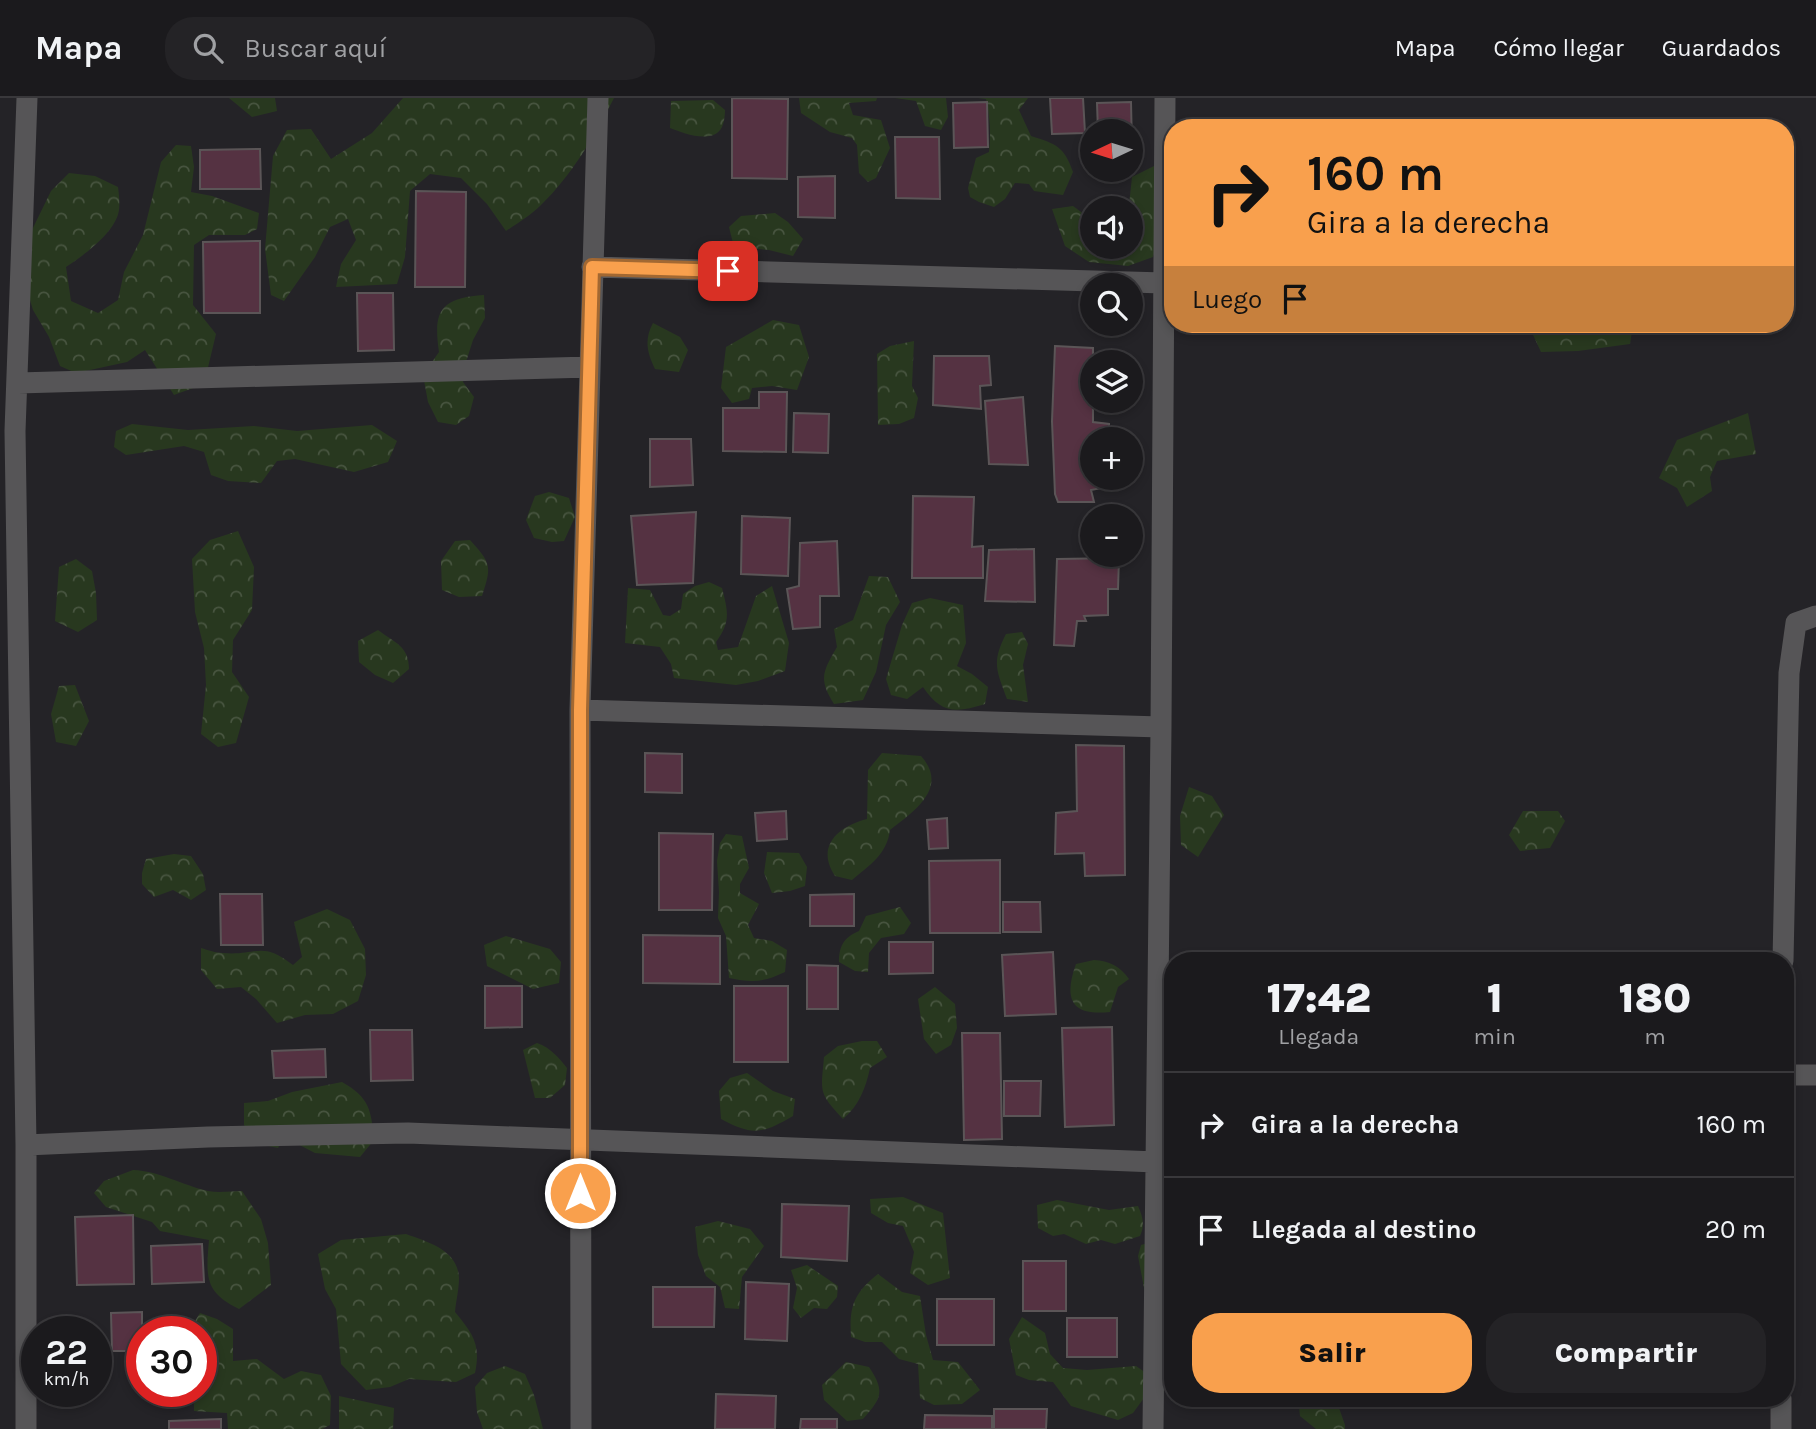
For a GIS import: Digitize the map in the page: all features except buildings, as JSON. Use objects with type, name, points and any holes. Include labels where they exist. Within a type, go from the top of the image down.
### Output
[{"type":"street","points":[[26,1429],[26,1145],[8,431],[18,383],[27,98]]},
{"type":"street","points":[[581,1429],[580,710],[598,98]]},
{"type":"street","points":[[1165,98],[1165,119]]},
{"type":"street","points":[[592,267],[1164,283],[1153,1429]]},
{"type":"street","points":[[18,383],[590,367]]},
{"type":"street","points":[[1783,952],[1789,673],[1796,623],[1816,616]]},
{"type":"street","points":[[580,710],[1161,727]]},
{"type":"street","points":[[1794,1075],[1816,1076]]},
{"type":"street","points":[[26,1145],[208,1137],[408,1133],[1156,1162]]},
{"type":"street","points":[[1781,1407],[1781,1429]]},
{"type":"green space","points":[[229,98],[275,98],[277,111],[252,117]]},
{"type":"green space","points":[[403,98],[614,98],[563,181],[537,209],[506,231],[487,204],[461,178],[430,174],[410,191],[405,257],[397,284],[336,287],[341,264],[356,240],[348,219],[330,227],[315,257],[284,301],[271,295],[265,249],[273,156],[287,130],[311,129],[331,159],[372,133]]},
{"type":"green space","points":[[799,98],[877,98],[876,101],[849,103],[853,115],[881,120],[890,148],[876,178],[868,182],[859,173],[857,145],[852,138],[830,132],[801,113]]},
{"type":"green space","points":[[895,98],[946,98],[948,117],[941,130],[925,126],[916,101]]},
{"type":"green space","points":[[978,98],[1028,98],[1019,110],[1031,136],[1058,147],[1073,172],[1063,195],[1034,191],[1029,184],[1015,183],[1005,199],[994,207],[970,197],[968,188],[976,158],[989,152],[990,145],[986,99]]},
{"type":"green space","points":[[713,100],[725,110],[723,125],[718,132],[705,137],[670,128],[671,101]]},
{"type":"green space","points":[[176,145],[191,146],[194,167],[191,192],[212,196],[259,213],[257,229],[245,235],[209,235],[194,245],[193,305],[216,334],[204,384],[174,395],[145,350],[127,362],[76,373],[60,366],[49,337],[33,310],[20,267],[31,232],[51,191],[69,173],[95,176],[118,187],[119,210],[112,227],[105,235],[66,267],[71,301],[98,313],[118,300],[124,272],[143,235],[161,162]]},
{"type":"green space","points":[[1156,165],[1161,232],[1153,257],[1128,266],[1089,262],[1084,259],[1143,259],[1143,196],[1130,196],[1131,182],[1143,182],[1143,172]]},
{"type":"green space","points":[[1073,206],[1080,211],[1080,256],[1065,246],[1052,209]]},
{"type":"green space","points":[[775,213],[788,222],[803,239],[793,256],[769,250],[734,247],[729,227],[741,216]]},
{"type":"green space","points":[[484,295],[485,318],[473,340],[465,365],[463,382],[474,397],[469,416],[456,425],[438,422],[428,402],[423,375],[439,352],[439,317],[443,309],[458,299]]},
{"type":"green space","points":[[773,320],[799,325],[809,357],[797,390],[772,386],[752,388],[749,399],[732,403],[721,388],[726,347]]},
{"type":"green space","points":[[653,323],[680,337],[688,350],[679,372],[655,369],[648,346],[648,335]]},
{"type":"green space","points":[[1532,333],[1632,333],[1630,344],[1578,351],[1541,352]]},
{"type":"green space","points":[[914,341],[912,386],[918,398],[914,418],[899,424],[878,425],[877,354],[890,346]]},
{"type":"green space","points":[[1748,413],[1756,454],[1717,461],[1710,477],[1712,491],[1687,507],[1677,488],[1659,478],[1677,440]]},
{"type":"green space","points":[[132,424],[188,430],[254,426],[297,431],[372,425],[397,441],[388,462],[354,472],[295,459],[277,461],[261,483],[228,481],[211,475],[204,452],[184,446],[126,455],[114,447],[116,431]]},
{"type":"green space","points":[[549,492],[569,498],[575,517],[564,541],[552,542],[534,538],[526,520],[535,496]]},
{"type":"green space","points":[[238,531],[254,567],[252,610],[233,640],[232,672],[249,697],[236,743],[218,747],[201,734],[206,685],[204,648],[195,612],[192,559],[210,540]]},
{"type":"green space","points":[[470,540],[486,560],[487,578],[482,596],[459,597],[442,590],[441,561],[455,541]]},
{"type":"green space","points":[[76,559],[92,571],[97,620],[78,632],[55,621],[59,567]]},
{"type":"green space","points":[[869,576],[888,577],[900,602],[886,625],[876,672],[863,700],[834,704],[826,688],[824,675],[837,647],[834,629],[853,620]]},
{"type":"green space","points":[[709,582],[722,588],[727,610],[724,628],[716,642],[718,650],[738,647],[756,596],[772,586],[789,643],[785,671],[758,681],[736,685],[674,678],[671,664],[660,647],[625,643],[628,588],[650,590],[663,615],[670,616],[681,609],[683,594],[695,586]]},
{"type":"green space","points":[[930,598],[963,605],[966,643],[957,666],[988,687],[985,704],[966,709],[950,709],[936,702],[923,687],[907,699],[891,695],[886,679],[902,625],[912,603]]},
{"type":"green space","points":[[378,630],[400,646],[407,655],[409,669],[393,683],[375,675],[359,662],[358,641]]},
{"type":"green space","points":[[1022,632],[1028,644],[1023,665],[1028,702],[1007,699],[997,667],[998,652],[1006,634]]},
{"type":"green space","points":[[75,685],[89,721],[76,746],[56,742],[51,714],[59,686]]},
{"type":"green space","points":[[882,753],[921,756],[929,767],[930,788],[918,806],[890,830],[885,846],[871,864],[852,880],[835,876],[829,865],[829,847],[839,832],[867,819],[868,770]]},
{"type":"green space","points":[[1189,787],[1212,796],[1224,815],[1198,857],[1181,845],[1180,816]]},
{"type":"green space","points":[[1523,811],[1558,811],[1565,821],[1550,848],[1520,851],[1509,835]]},
{"type":"green space","points":[[726,834],[742,836],[749,868],[740,884],[740,893],[759,904],[748,925],[754,938],[772,941],[787,950],[785,972],[771,978],[752,981],[729,978],[726,936],[718,918],[717,861],[720,843]]},
{"type":"green space","points":[[767,852],[799,853],[807,867],[805,886],[772,893],[764,873]]},
{"type":"green space","points":[[174,854],[191,856],[203,874],[206,890],[191,900],[173,890],[154,897],[142,884],[146,859]]},
{"type":"green space","points":[[900,907],[911,923],[904,934],[881,938],[869,953],[868,972],[855,971],[839,962],[843,943],[859,931],[866,916]]},
{"type":"green space","points":[[327,909],[350,920],[365,949],[366,975],[358,1001],[333,1014],[305,1015],[277,1023],[256,999],[241,987],[217,989],[201,970],[201,948],[223,953],[266,951],[293,965],[302,957],[294,922]]},
{"type":"green space","points":[[506,936],[550,949],[561,962],[559,983],[533,989],[487,966],[484,945]]},
{"type":"green space","points":[[1094,960],[1114,965],[1129,979],[1118,987],[1110,1012],[1097,1013],[1079,1008],[1071,996],[1070,987],[1076,964]]},
{"type":"green space","points":[[935,987],[955,1004],[957,1028],[951,1045],[936,1054],[924,1039],[918,999]]},
{"type":"green space","points":[[877,1041],[887,1057],[870,1068],[861,1096],[843,1119],[823,1091],[824,1057],[838,1046]]},
{"type":"green space","points":[[537,1043],[551,1050],[567,1068],[565,1085],[550,1098],[535,1098],[523,1050]]},
{"type":"green space","points":[[747,1073],[773,1091],[795,1099],[793,1116],[757,1131],[741,1128],[721,1119],[719,1091],[730,1078]]},
{"type":"green space","points":[[342,1082],[364,1099],[372,1121],[374,1140],[360,1157],[315,1153],[284,1137],[278,1148],[259,1144],[244,1125],[244,1103],[268,1101],[292,1092]]},
{"type":"green space","points":[[133,1170],[152,1173],[208,1191],[242,1191],[261,1219],[268,1243],[271,1285],[239,1309],[213,1289],[208,1273],[209,1240],[160,1231],[152,1222],[106,1207],[94,1193],[104,1181]]},
{"type":"green space","points":[[903,1197],[943,1213],[950,1278],[928,1285],[910,1273],[914,1252],[903,1226],[888,1223],[871,1213],[870,1199]]},
{"type":"green space","points":[[1057,1200],[1109,1210],[1138,1206],[1143,1221],[1140,1236],[1115,1244],[1101,1240],[1086,1244],[1064,1234],[1053,1236],[1038,1228],[1037,1205]]},
{"type":"green space","points":[[718,1221],[750,1229],[764,1246],[742,1277],[739,1309],[725,1308],[720,1287],[706,1276],[698,1255],[695,1227]]},
{"type":"green space","points":[[406,1234],[440,1248],[448,1254],[457,1268],[459,1278],[455,1312],[474,1340],[477,1354],[475,1373],[456,1382],[409,1379],[390,1387],[366,1390],[341,1364],[336,1309],[325,1289],[318,1254],[341,1240]]},
{"type":"green space","points":[[1164,1238],[1164,1305],[1147,1304],[1138,1256],[1141,1245]]},
{"type":"green space","points":[[807,1265],[838,1286],[837,1297],[827,1309],[814,1308],[801,1318],[793,1308],[797,1288],[791,1270]]},
{"type":"green space","points":[[878,1274],[902,1292],[920,1296],[933,1360],[958,1362],[980,1390],[962,1404],[934,1405],[920,1398],[918,1364],[899,1359],[882,1342],[865,1342],[851,1337],[852,1308],[858,1294]]},
{"type":"green space","points":[[1022,1317],[1045,1333],[1050,1354],[1063,1368],[1087,1370],[1136,1366],[1149,1375],[1149,1391],[1133,1413],[1118,1420],[1071,1406],[1053,1382],[1029,1380],[1016,1375],[1009,1339]]},
{"type":"green space","points":[[217,1319],[233,1329],[233,1361],[257,1359],[284,1379],[301,1371],[321,1375],[331,1396],[330,1425],[322,1429],[228,1429],[227,1413],[194,1411],[194,1407],[217,1407]]},
{"type":"green space","points":[[846,1362],[869,1367],[879,1388],[877,1400],[863,1419],[847,1421],[824,1400],[822,1385]]},
{"type":"green space","points":[[505,1366],[525,1374],[543,1429],[483,1429],[477,1412],[475,1387],[487,1373]]},
{"type":"green space","points":[[339,1396],[394,1408],[393,1429],[339,1429]]},
{"type":"green space","points":[[1299,1407],[1339,1407],[1345,1429],[1316,1429],[1300,1416]]},
{"type":"route","points":[[580,1193],[580,710],[592,267],[728,271]]}]
